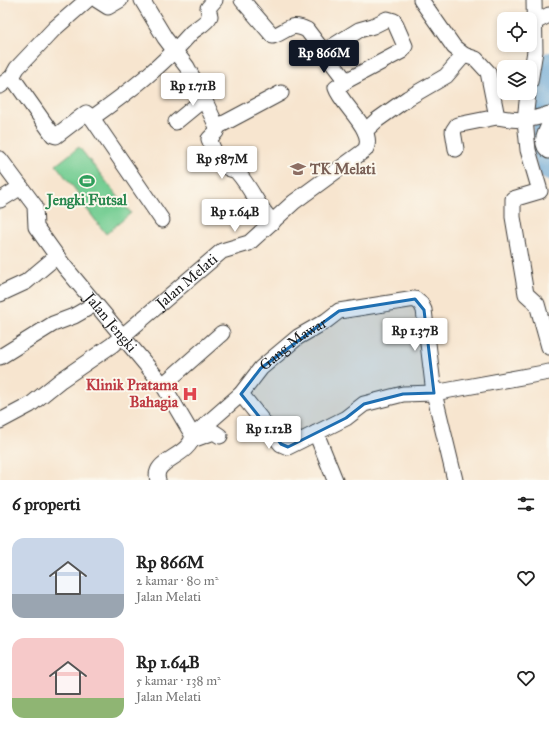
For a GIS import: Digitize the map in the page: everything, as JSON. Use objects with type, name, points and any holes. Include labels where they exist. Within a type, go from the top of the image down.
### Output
[{"type":"street","points":[[0,86],[12,77],[17,68],[57,25],[87,0]]},
{"type":"street","points":[[97,0],[108,8],[120,0]]},
{"type":"street","points":[[142,0],[176,52],[204,99],[217,127],[216,132],[209,139],[217,154],[225,166],[238,172],[262,211],[273,222]]},
{"type":"street","points":[[92,118],[125,95],[176,52],[194,31],[210,17],[208,8],[215,0]]},
{"type":"street","points":[[242,0],[273,36],[291,26],[301,27],[312,35],[346,80]]},
{"type":"street","points":[[421,0],[454,47],[464,55],[476,59],[488,72],[496,116]]},
{"type":"street","points":[[534,0],[535,12]]},
{"type":"street","points":[[537,21],[549,15]]},
{"type":"street","points":[[325,51],[359,30],[373,26],[388,19],[394,21],[405,46],[404,49],[346,80],[338,86],[337,90],[365,131],[377,120],[408,98],[446,76],[464,55]]},
{"type":"street","points":[[12,77],[52,135],[58,135],[86,113],[92,118],[162,220]]},
{"type":"street","points":[[217,127],[281,93]]},
{"type":"street","points":[[176,122],[204,99]]},
{"type":"street","points":[[528,100],[528,150],[540,191],[513,199],[513,217],[526,294],[537,304],[549,347]]},
{"type":"street","points":[[456,149],[453,131],[457,125],[496,116],[529,120],[549,114]]},
{"type":"street","points":[[549,125],[543,141],[545,147],[549,151]]},
{"type":"street","name":"Jalan Melati","points":[[0,421],[30,405],[61,380],[112,345],[222,251],[249,243],[299,198],[361,154],[368,146],[365,131]]},
{"type":"street","name":"Jalan Jengki","points":[[0,159],[34,206],[36,227],[95,304],[163,385],[192,438]]},
{"type":"street","points":[[0,200],[21,187]]},
{"type":"street","points":[[0,294],[26,282],[57,256]]},
{"type":"street","name":"Gang Mawar","points":[[192,438],[241,394],[261,368],[298,337],[326,321],[338,310],[415,299],[418,300],[424,310],[434,393]]},
{"type":"street","points":[[0,357],[52,324],[74,316],[95,304]]},
{"type":"street","points":[[163,385],[222,333]]},
{"type":"street","points":[[241,394],[284,447],[292,447],[346,418],[364,404],[403,394],[434,393],[549,372]]},
{"type":"street","points":[[434,393],[455,480]]},
{"type":"street","points":[[155,479],[161,465],[184,451],[192,438],[214,432],[220,436]]},
{"type":"street","points":[[316,433],[335,480]]},
{"type":"highlighted area","points":[[415,299],[424,310],[434,393],[403,394],[364,404],[346,418],[288,447],[281,444],[241,394],[261,368],[339,311]]},
{"type":"green space","name":"Jengki Futsal","points":[[79,147],[131,213],[106,234],[79,199],[81,197],[56,165]]},
{"type":"waterway","points":[[549,62],[541,148],[549,171]]},
{"type":"place","name":"TK Melati","points":[[298,169]]},
{"type":"place","name":"Jengki Futsal","points":[[87,181]]},
{"type":"place","name":"Klinik Pratama Bahagia","points":[[190,394]]}]
